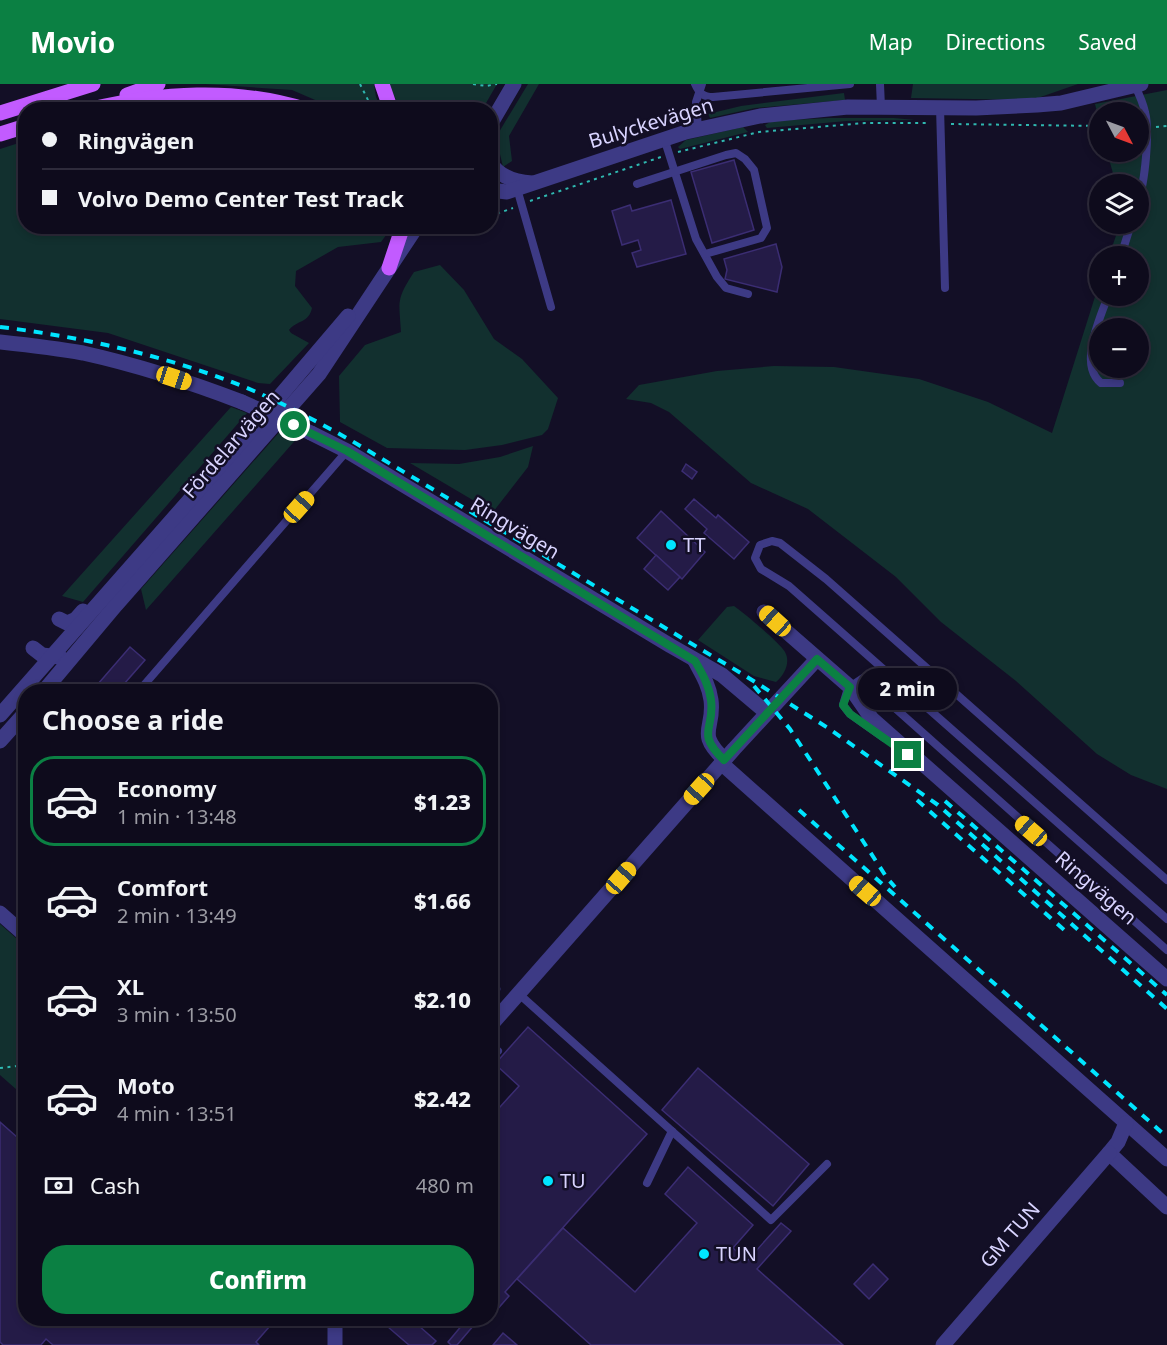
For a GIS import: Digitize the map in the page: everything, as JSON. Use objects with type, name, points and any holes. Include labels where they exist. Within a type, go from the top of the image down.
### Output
[{"type":"main road","points":[[35,102],[93,84]]},
{"type":"main road","points":[[105,102],[158,84]]},
{"type":"main road","points":[[382,84],[388,102]]},
{"type":"main road","points":[[125,102],[201,93],[246,96],[272,102]]},
{"type":"main road","points":[[0,113],[18,107]]},
{"type":"main road","points":[[0,134],[18,128]]},
{"type":"main road","points":[[389,268],[400,234]]},
{"type":"street","points":[[498,111],[514,84]]},
{"type":"street","name":"Bulyckevägen","points":[[498,200],[664,138],[698,128],[781,113],[848,107],[1006,108],[1061,103],[1101,89],[1138,85]]},
{"type":"street","points":[[498,172],[523,192]]},
{"type":"street","name":"Bulyckevägen","points":[[498,191],[523,192]]},
{"type":"street","name":"Fördelarvägen","points":[[50,684],[116,605],[320,374],[412,234]]},
{"type":"street","name":"Fördelarvägen","points":[[32,680],[389,268]]},
{"type":"street","name":"Ringvägen","points":[[0,342],[71,351],[141,367],[242,402],[311,433],[347,451],[695,661],[709,666],[767,713]]},
{"type":"street","name":"Fördelarvägen","points":[[59,619],[67,623],[76,619],[94,599],[106,595]]},
{"type":"street","name":"Ringvägen","points":[[764,612],[850,687],[872,719],[1167,979]]},
{"type":"street","name":"Fördelarvägen","points":[[52,656],[59,657],[70,653],[90,638]]},
{"type":"street","points":[[32,680],[33,648],[42,655],[52,656]]},
{"type":"street","points":[[32,680],[70,653]]},
{"type":"street","points":[[498,1017],[817,659]]},
{"type":"street","points":[[695,661],[708,683],[712,702],[707,726],[708,738],[723,762],[1167,1159]]},
{"type":"street","points":[[0,732],[18,703]]},
{"type":"street","points":[[0,741],[18,703]]},
{"type":"street","points":[[0,913],[18,929]]},
{"type":"street","name":"GM TUN","points":[[943,1345],[1109,1153],[1124,1133],[1126,1123]]},
{"type":"street","points":[[1109,1153],[1167,1207]]},
{"type":"street","points":[[335,1326],[335,1345]]},
{"type":"lane","points":[[698,87],[707,97],[712,97],[850,84]]},
{"type":"lane","points":[[880,84],[881,107]]},
{"type":"lane","points":[[1138,85],[1147,124],[1144,174]]},
{"type":"lane","points":[[698,87],[696,102],[698,128]]},
{"type":"lane","points":[[940,108],[945,288]]},
{"type":"lane","points":[[664,138],[696,238],[722,285],[748,294]]},
{"type":"lane","points":[[637,184],[736,153],[745,159],[754,170],[767,228],[765,234],[761,238],[705,254]]},
{"type":"lane","points":[[523,192],[551,307]]},
{"type":"lane","points":[[1104,306],[1095,332],[1090,368],[1094,377],[1101,383],[1120,383]]},
{"type":"lane","points":[[145,684],[347,451]]},
{"type":"lane","points":[[1167,880],[826,579],[780,543],[772,541],[760,545],[755,558],[761,569],[789,586],[1167,919]]},
{"type":"lane","points":[[850,687],[863,678],[876,693],[1167,950]]},
{"type":"lane","points":[[519,994],[771,1220],[827,1164]]},
{"type":"lane","points":[[647,1183],[672,1131]]},
{"type":"path","points":[[360,84],[369,102]]},
{"type":"path","points":[[473,84],[486,86],[497,84]]},
{"type":"path","points":[[498,210],[523,192],[748,134],[865,123],[1089,126]]},
{"type":"path","points":[[0,1068],[18,1066]]},
{"type":"green space","points":[[205,84],[374,84],[378,102],[320,102],[292,90]]},
{"type":"green space","points":[[388,84],[497,84],[487,102],[397,102]]},
{"type":"green space","points":[[528,84],[539,84],[509,136],[512,161],[503,167],[498,134]]},
{"type":"green space","points":[[913,84],[1078,84],[1032,100],[911,98]]},
{"type":"green space","points":[[1167,90],[1167,789],[1131,775],[1097,754],[1016,681],[941,622],[896,577],[808,509],[751,483],[669,412],[651,403],[626,399],[639,385],[717,371],[774,366],[834,367],[919,379],[988,402],[1052,433],[1092,306],[1149,306],[1149,246],[1112,246],[1117,234],[1149,234],[1149,174],[1113,174],[1110,162],[1149,162],[1149,102],[1105,102]]},
{"type":"green space","points":[[844,93],[845,100],[755,108],[710,118],[708,114],[741,106]]},
{"type":"green space","points":[[828,118],[915,120],[847,121],[767,128],[765,125],[772,121]]},
{"type":"green space","points":[[743,127],[748,132],[680,149],[678,147],[686,140]]},
{"type":"green space","points":[[18,143],[18,234],[387,234],[381,242],[338,247],[296,271],[295,286],[312,308],[306,319],[289,330],[309,343],[270,384],[258,383],[108,333],[0,319],[0,149]]},
{"type":"green space","points":[[440,265],[464,290],[494,339],[522,359],[558,398],[548,429],[542,435],[502,445],[465,450],[387,448],[340,422],[339,376],[365,345],[401,332],[400,300],[408,281],[414,272]]},
{"type":"green space","points":[[231,407],[247,413],[83,602],[62,596]]},
{"type":"green space","points":[[283,428],[299,436],[146,610],[141,589]]},
{"type":"green space","points":[[533,446],[528,467],[493,512],[410,463],[459,464],[500,457]]},
{"type":"green space","points":[[734,606],[769,635],[785,652],[786,668],[776,682],[754,676],[698,640],[727,607]]},
{"type":"green space","points":[[0,924],[18,940],[18,1091],[0,1075]]},
{"type":"building","points":[[734,160],[754,230],[712,243],[691,172]]},
{"type":"building","points":[[671,200],[686,254],[637,267],[632,253],[641,250],[638,240],[622,245],[612,211],[630,205],[632,211]]},
{"type":"building","points":[[776,244],[782,267],[777,292],[725,279],[727,270],[724,259]]},
{"type":"building","points":[[686,464],[697,472],[692,479],[682,471]]},
{"type":"building","points":[[694,499],[716,518],[718,515],[749,542],[734,559],[704,533],[707,529],[685,509]]},
{"type":"building","name":"TT","points":[[661,511],[705,552],[682,579],[637,538]]},
{"type":"building","points":[[656,555],[680,577],[668,590],[644,569]]},
{"type":"building","points":[[130,647],[145,660],[124,684],[98,684]]},
{"type":"building","name":"TU","points":[[528,1027],[647,1134],[505,1292],[509,1296],[498,1309],[498,1109],[519,1086],[498,1067],[498,1061]]},
{"type":"building","points":[[698,1068],[809,1164],[773,1206],[662,1110]]},
{"type":"building","points":[[0,1122],[18,1138],[18,1326],[270,1326],[256,1342],[259,1345],[53,1345],[46,1339],[41,1345],[3,1345],[0,1342]]},
{"type":"building","name":"TUN","points":[[688,1167],[753,1225],[733,1248],[747,1261],[781,1223],[791,1231],[757,1269],[843,1345],[591,1345],[517,1279],[563,1228],[635,1292],[697,1223],[665,1194]]},
{"type":"building","points":[[873,1264],[888,1279],[869,1299],[854,1284]]},
{"type":"building","points":[[419,1326],[436,1341],[432,1345],[409,1345],[388,1327]]},
{"type":"building","points":[[461,1326],[473,1326],[457,1345],[451,1345],[448,1342]]},
{"type":"building","points":[[503,1333],[517,1345],[493,1345]]},
{"type":"railway","points":[[0,327],[57,335],[114,347],[197,370],[240,385],[273,400],[352,441],[744,675],[828,728],[938,805],[1167,1009]]},
{"type":"railway","points":[[754,686],[790,729],[895,887]]},
{"type":"railway","points":[[917,800],[1070,935]]},
{"type":"railway","points":[[945,801],[1167,995]]},
{"type":"railway","points":[[799,810],[1167,1137]]},
{"type":"place","name":"TT","points":[[671,545]]},
{"type":"place","name":"TU","points":[[548,1181]]},
{"type":"place","name":"TUN","points":[[704,1254]]},
{"type":"route","points":[[294,425],[347,451],[695,661],[708,683],[712,702],[707,726],[708,738],[713,749],[724,760],[817,659],[850,687],[843,705],[850,714],[908,755]]}]
